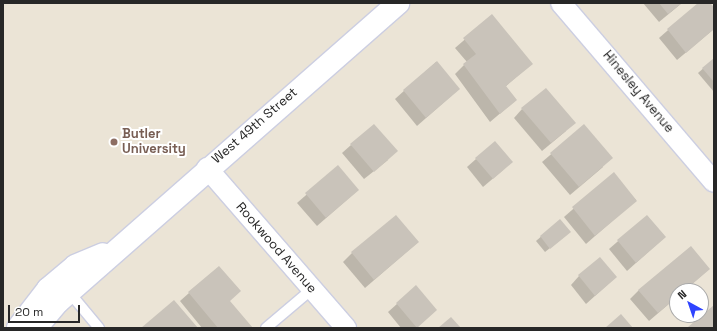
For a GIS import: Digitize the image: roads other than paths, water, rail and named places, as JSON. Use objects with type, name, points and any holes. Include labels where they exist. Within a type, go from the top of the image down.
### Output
[{"type":"street","name":"West 49th Street","points":[[31,322],[69,292],[207,168],[398,3]]},
{"type":"street","name":"Hinesley Avenue","points":[[561,3],[714,182]]},
{"type":"street","name":"Rookwood Avenue","points":[[207,168],[346,328]]},
{"type":"street","name":"West 49th Street","points":[[31,322],[75,266],[114,252]]},
{"type":"lane","points":[[266,328],[312,289]]},
{"type":"lane","points":[[69,292],[99,328]]},
{"type":"place","name":"Butler University","points":[[114,142]]}]
